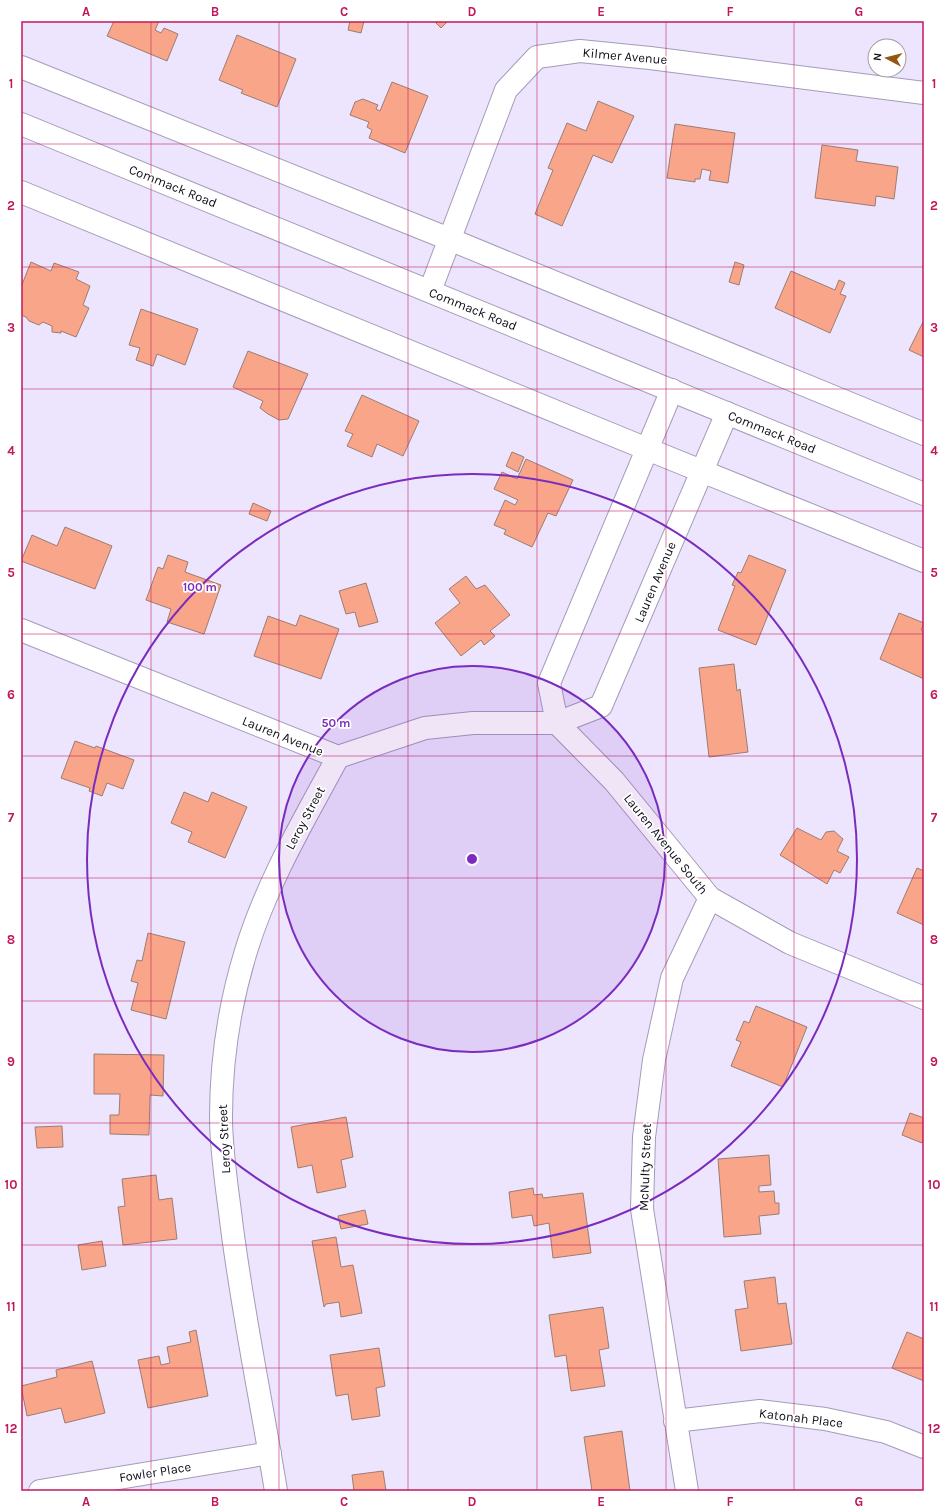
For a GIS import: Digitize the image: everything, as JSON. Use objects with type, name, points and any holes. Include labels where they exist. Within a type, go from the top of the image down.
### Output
[{"type":"street","name":"Kilmer Avenue","points":[[430,291],[506,90],[537,57],[580,51],[650,58],[924,93]]},
{"type":"street","points":[[21,67],[449,239],[924,434]]},
{"type":"street","name":"Commack Road","points":[[21,124],[924,494]]},
{"type":"street","points":[[21,192],[924,561]]},
{"type":"street","points":[[557,723],[548,683],[672,390]]},
{"type":"street","name":"Lauren Avenue","points":[[21,630],[338,757],[425,728],[473,723],[557,723],[601,706],[727,413]]},
{"type":"street","name":"Lauren Avenue South","points":[[557,723],[614,781],[710,898],[790,943],[924,998]]},
{"type":"street","name":"Leroy Street","points":[[276,1491],[238,1277],[226,1181],[221,1117],[225,1058],[232,1009],[246,951],[263,906],[297,832],[338,757]]},
{"type":"street","name":"McNulty Street","points":[[687,1491],[642,1209],[644,1137],[654,1060],[672,978],[710,898]]},
{"type":"street","name":"Katonah Place","points":[[675,1421],[760,1411],[825,1419],[886,1432],[924,1447]]},
{"type":"street","name":"Fowler Place","points":[[40,1491],[270,1453]]},
{"type":"building","points":[[114,21],[159,21],[155,30],[161,33],[164,28],[178,34],[167,61],[107,36]]},
{"type":"building","points":[[350,21],[364,21],[361,33],[348,30]]},
{"type":"building","points":[[434,21],[448,21],[441,28]]},
{"type":"building","points":[[237,35],[296,59],[277,107],[241,93],[243,90],[219,80]]},
{"type":"building","points":[[392,82],[428,96],[405,153],[369,138],[372,130],[367,127],[369,122],[350,115],[355,102],[363,99],[378,105],[376,109],[380,111]]},
{"type":"building","points":[[598,101],[634,116],[612,163],[593,155],[562,226],[535,214],[553,170],[548,168],[567,123],[586,131]]},
{"type":"building","points":[[675,124],[735,133],[728,183],[709,180],[711,171],[702,169],[700,179],[695,179],[695,182],[667,178]]},
{"type":"building","points":[[822,145],[858,150],[856,161],[898,167],[894,199],[876,196],[875,206],[815,198]]},
{"type":"building","points":[[31,262],[51,271],[54,263],[79,272],[76,279],[90,286],[83,305],[89,308],[76,337],[61,331],[61,333],[52,332],[52,326],[43,322],[39,325],[29,321],[26,317],[21,315],[21,287]]},
{"type":"building","points":[[735,262],[744,265],[739,285],[729,282]]},
{"type":"building","points":[[791,271],[835,290],[839,280],[845,283],[840,294],[846,296],[830,333],[775,308]]},
{"type":"building","points":[[141,309],[198,329],[185,365],[157,354],[153,366],[136,360],[140,348],[129,345]]},
{"type":"building","points":[[923,322],[924,323],[924,357],[909,350]]},
{"type":"building","points":[[248,351],[308,374],[288,419],[279,420],[268,414],[260,408],[263,401],[233,387]]},
{"type":"building","points":[[362,395],[419,421],[403,456],[377,444],[372,457],[347,446],[353,434],[345,431]]},
{"type":"building","points":[[512,452],[524,457],[518,472],[506,466]]},
{"type":"building","points":[[526,459],[573,480],[556,516],[548,513],[532,547],[504,534],[506,530],[494,525],[505,500],[515,505],[518,500],[494,489],[502,472],[517,479]]},
{"type":"building","points":[[253,503],[271,511],[267,521],[249,514]]},
{"type":"building","points":[[65,527],[112,546],[95,589],[21,561],[32,535],[57,546]]},
{"type":"building","points":[[168,555],[188,562],[185,572],[221,585],[204,634],[167,622],[171,609],[146,600],[158,567],[163,569]]},
{"type":"building","points":[[749,555],[786,570],[756,645],[718,630],[735,586],[732,585],[738,572],[741,573]]},
{"type":"building","points":[[466,576],[476,589],[485,585],[510,615],[490,631],[495,636],[484,645],[481,640],[461,656],[435,623],[460,603],[449,589]]},
{"type":"building","points":[[366,583],[378,622],[359,627],[355,612],[346,614],[339,591]]},
{"type":"building","points":[[899,613],[924,623],[921,630],[924,632],[924,679],[880,659]]},
{"type":"building","points":[[300,615],[339,629],[321,679],[254,656],[268,616],[296,626]]},
{"type":"building","points":[[734,664],[737,691],[740,689],[748,752],[709,757],[699,668]]},
{"type":"building","points":[[75,741],[95,748],[96,746],[134,760],[123,789],[107,783],[102,796],[89,791],[90,788],[61,778]]},
{"type":"building","points":[[184,792],[208,802],[212,792],[247,807],[225,858],[188,842],[192,832],[171,823]]},
{"type":"building","points":[[797,828],[821,840],[826,832],[834,831],[843,839],[837,851],[849,857],[840,873],[834,870],[827,884],[780,855]]},
{"type":"building","points":[[917,868],[924,871],[924,925],[897,913]]},
{"type":"building","points":[[148,933],[185,942],[166,1019],[131,1010],[138,983],[131,981],[137,960],[142,961]]},
{"type":"building","points":[[756,1006],[807,1027],[783,1087],[731,1066],[741,1042],[736,1040],[744,1021],[749,1023]]},
{"type":"building","points":[[94,1054],[164,1055],[163,1096],[150,1095],[149,1135],[110,1134],[110,1115],[119,1115],[120,1094],[94,1094]]},
{"type":"building","points":[[910,1113],[924,1118],[924,1137],[922,1143],[902,1135]]},
{"type":"building","points":[[346,1117],[353,1157],[341,1160],[346,1187],[317,1193],[312,1165],[298,1168],[291,1127]]},
{"type":"building","points":[[62,1126],[63,1147],[37,1148],[35,1127]]},
{"type":"building","points":[[769,1155],[771,1185],[759,1186],[759,1192],[774,1191],[775,1203],[779,1203],[779,1214],[759,1216],[761,1234],[724,1237],[718,1159]]},
{"type":"building","points":[[156,1175],[159,1200],[172,1198],[177,1239],[123,1245],[118,1207],[125,1206],[122,1179]]},
{"type":"building","points":[[533,1188],[534,1195],[542,1194],[543,1198],[583,1193],[591,1253],[553,1258],[549,1223],[534,1226],[532,1215],[512,1218],[509,1192]]},
{"type":"building","points":[[365,1210],[368,1224],[341,1229],[338,1216]]},
{"type":"building","points":[[336,1237],[341,1267],[353,1265],[362,1313],[341,1317],[339,1302],[326,1304],[324,1307],[312,1241]]},
{"type":"building","points":[[102,1241],[106,1266],[82,1270],[78,1245]]},
{"type":"building","points":[[775,1277],[778,1304],[786,1303],[792,1344],[741,1351],[735,1310],[748,1308],[744,1281]]},
{"type":"building","points":[[603,1307],[609,1348],[599,1350],[605,1386],[571,1391],[566,1355],[555,1357],[549,1315]]},
{"type":"building","points":[[196,1330],[208,1396],[148,1408],[138,1360],[159,1356],[161,1365],[170,1363],[167,1347],[191,1342],[189,1332]]},
{"type":"building","points":[[907,1332],[924,1339],[924,1381],[892,1368]]},
{"type":"building","points":[[379,1348],[385,1386],[376,1388],[380,1416],[352,1420],[348,1394],[336,1396],[330,1355]]},
{"type":"building","points":[[92,1361],[105,1413],[65,1423],[61,1408],[27,1416],[21,1386],[57,1377],[56,1370]]},
{"type":"building","points":[[622,1431],[630,1491],[592,1491],[584,1437]]},
{"type":"building","points":[[383,1471],[386,1491],[354,1491],[352,1475]]}]
